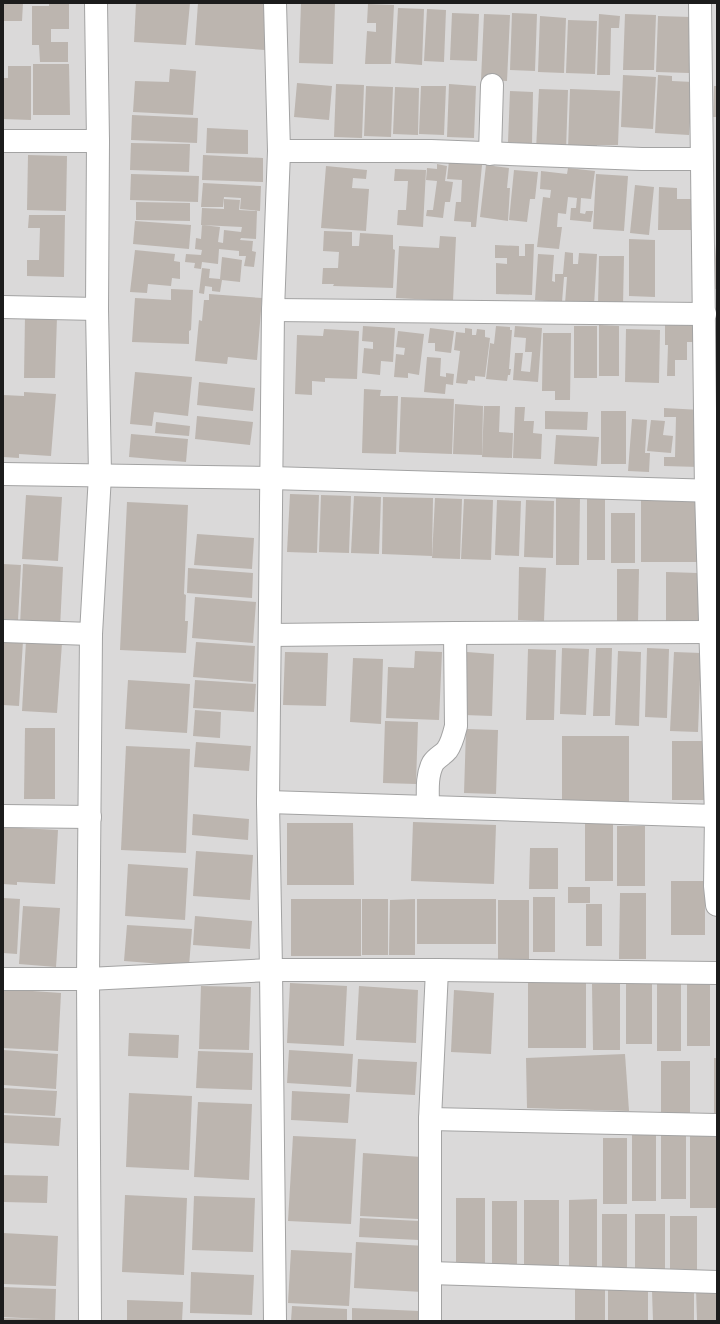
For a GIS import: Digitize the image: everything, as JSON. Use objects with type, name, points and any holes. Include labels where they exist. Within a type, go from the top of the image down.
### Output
[{"type":"street","points":[[90,1321],[88,979],[91,634],[100,475],[97,309],[98,141],[96,3]]},
{"type":"street","points":[[275,3],[279,151],[273,310],[268,802],[275,1321]]},
{"type":"street","points":[[700,3],[705,314],[712,491],[710,632],[716,816],[715,886],[717,905]]},
{"type":"street","points":[[490,154],[492,85]]},
{"type":"street","points":[[3,141],[98,141]]},
{"type":"street","points":[[279,151],[431,151],[634,159],[702,159]]},
{"type":"street","points":[[3,307],[97,309]]},
{"type":"street","points":[[273,310],[705,314]]},
{"type":"street","points":[[3,474],[271,478],[712,491]]},
{"type":"street","points":[[3,632],[91,634]]},
{"type":"street","points":[[270,635],[710,632]]},
{"type":"street","points":[[428,807],[428,776],[430,769],[434,762],[446,750],[453,737],[456,726],[454,633]]},
{"type":"street","points":[[268,802],[716,816]]},
{"type":"street","points":[[3,816],[90,817]]},
{"type":"street","points":[[3,978],[88,979],[271,970],[717,973]]},
{"type":"street","points":[[430,1321],[430,1119],[437,970]]},
{"type":"street","points":[[430,1119],[717,1125]]},
{"type":"street","points":[[430,1273],[717,1282]]},
{"type":"shaded area","points":[[3,3],[717,3],[717,1321],[3,1321]]},
{"type":"building","points":[[3,3],[23,3],[22,21],[3,21]]},
{"type":"building","points":[[49,3],[69,3],[69,29],[51,29],[51,42],[68,42],[68,62],[40,62],[39,45],[32,45],[32,6],[49,6]]},
{"type":"building","points":[[136,3],[190,3],[186,45],[134,42]]},
{"type":"building","points":[[198,3],[268,4],[265,50],[195,45]]},
{"type":"building","points":[[301,3],[335,4],[333,64],[299,63]]},
{"type":"building","points":[[368,4],[394,5],[391,64],[365,64],[367,31],[376,32],[376,23],[367,23]]},
{"type":"building","points":[[398,8],[424,9],[422,65],[395,63]]},
{"type":"building","points":[[427,9],[446,10],[444,62],[424,61]]},
{"type":"building","points":[[452,13],[479,14],[477,61],[450,60]]},
{"type":"building","points":[[512,13],[537,14],[535,71],[510,70]]},
{"type":"building","points":[[484,14],[510,15],[507,81],[481,80]]},
{"type":"building","points":[[599,14],[620,16],[619,28],[611,28],[610,75],[597,75]]},
{"type":"building","points":[[625,14],[656,15],[654,70],[623,70]]},
{"type":"building","points":[[540,16],[566,18],[564,73],[538,72]]},
{"type":"building","points":[[658,16],[691,17],[689,73],[656,72]]},
{"type":"building","points":[[568,20],[597,21],[595,74],[566,73]]},
{"type":"building","points":[[33,64],[69,64],[70,115],[33,115]]},
{"type":"building","points":[[8,66],[31,66],[31,120],[3,119],[3,78],[8,78]]},
{"type":"building","points":[[170,69],[196,71],[193,115],[133,112],[135,81],[169,82]]},
{"type":"building","points":[[623,75],[656,77],[653,129],[621,127]]},
{"type":"building","points":[[658,75],[672,76],[672,81],[693,82],[689,135],[655,133]]},
{"type":"building","points":[[297,83],[332,86],[329,120],[294,117]]},
{"type":"building","points":[[336,84],[364,85],[362,138],[334,137]]},
{"type":"building","points":[[449,84],[476,86],[474,138],[447,137]]},
{"type":"building","points":[[366,86],[393,87],[391,137],[364,136]]},
{"type":"building","points":[[421,86],[446,86],[444,135],[419,134]]},
{"type":"building","points":[[714,86],[717,86],[717,117],[713,117]]},
{"type":"building","points":[[395,87],[419,88],[418,135],[393,134]]},
{"type":"building","points":[[539,89],[568,90],[566,151],[536,150]]},
{"type":"building","points":[[570,89],[620,91],[618,145],[597,145],[597,150],[568,149]]},
{"type":"building","points":[[510,91],[533,92],[532,144],[508,142]]},
{"type":"building","points":[[132,115],[198,118],[197,143],[131,140]]},
{"type":"building","points":[[207,128],[248,130],[248,154],[206,153]]},
{"type":"building","points":[[131,143],[190,144],[189,172],[130,170]]},
{"type":"building","points":[[28,155],[67,156],[66,211],[27,210]]},
{"type":"building","points":[[203,155],[263,158],[263,182],[202,180]]},
{"type":"building","points":[[449,161],[482,165],[476,227],[471,227],[471,222],[454,221],[456,202],[461,202],[462,180],[447,179]]},
{"type":"building","points":[[437,164],[447,166],[445,181],[453,182],[450,202],[445,202],[443,218],[426,216],[427,210],[433,210],[437,181],[426,180],[427,168],[437,169]]},
{"type":"building","points":[[486,165],[509,168],[507,188],[510,188],[508,221],[480,217]]},
{"type":"building","points":[[326,166],[367,170],[366,179],[353,178],[352,188],[369,189],[366,231],[321,228]]},
{"type":"building","points":[[568,168],[595,171],[591,199],[581,198],[580,213],[585,214],[586,211],[593,211],[591,222],[570,220],[571,208],[576,208],[577,198],[568,197],[566,214],[558,213],[557,227],[562,227],[559,249],[537,247],[543,197],[550,198],[551,190],[540,189],[541,171],[567,174]]},
{"type":"building","points":[[395,169],[426,170],[423,227],[397,225],[398,210],[406,210],[408,181],[394,181]]},
{"type":"building","points":[[514,170],[538,172],[535,199],[530,199],[527,222],[509,220]]},
{"type":"building","points":[[131,174],[199,176],[198,202],[130,200]]},
{"type":"building","points":[[596,174],[628,176],[624,231],[593,229]]},
{"type":"building","points":[[203,183],[261,186],[260,211],[240,209],[241,198],[224,197],[223,207],[201,207]]},
{"type":"building","points":[[635,185],[654,187],[649,235],[630,233]]},
{"type":"building","points":[[659,187],[677,188],[677,199],[692,199],[691,230],[658,230]]},
{"type":"building","points":[[224,199],[240,200],[239,210],[257,211],[256,239],[241,238],[240,240],[253,241],[252,251],[256,252],[254,267],[244,266],[246,256],[239,256],[239,251],[219,249],[218,264],[202,262],[201,269],[194,268],[195,263],[185,262],[186,254],[201,255],[202,250],[195,249],[196,238],[201,239],[202,208],[224,209]],"holes":[[[203,225],[242,227],[241,232],[224,230],[223,243],[218,242],[220,227]]]},
{"type":"building","points":[[136,202],[190,203],[190,221],[136,220]]},
{"type":"building","points":[[29,215],[65,215],[64,277],[27,276],[27,260],[39,260],[40,228],[28,228]]},
{"type":"building","points":[[135,221],[191,225],[189,249],[133,244]]},
{"type":"building","points":[[324,231],[352,232],[352,246],[359,246],[360,233],[393,235],[393,249],[395,250],[393,288],[333,286],[334,284],[322,284],[323,268],[338,268],[339,252],[323,251]]},
{"type":"building","points":[[440,236],[456,237],[453,301],[396,298],[399,246],[439,248]]},
{"type":"building","points":[[629,239],[655,240],[655,297],[629,296]]},
{"type":"building","points":[[525,244],[534,244],[532,295],[496,294],[496,263],[507,264],[507,258],[495,258],[495,245],[519,246],[519,256],[525,256]]},
{"type":"building","points":[[716,244],[717,289],[713,289]]},
{"type":"building","points":[[135,250],[175,254],[174,261],[180,262],[180,279],[172,278],[171,286],[148,284],[147,293],[130,292]]},
{"type":"building","points":[[565,252],[573,253],[573,264],[578,264],[579,253],[597,254],[594,306],[565,304],[567,277],[564,277],[562,302],[535,300],[538,254],[554,255],[552,281],[555,282],[555,274],[563,274]]},
{"type":"building","points":[[599,256],[624,256],[623,306],[598,305]]},
{"type":"building","points":[[222,257],[242,260],[240,282],[222,280],[220,292],[212,291],[212,287],[205,286],[204,294],[199,293],[202,268],[210,269],[209,278],[220,279]]},
{"type":"building","points":[[171,289],[193,290],[189,344],[132,342],[135,298],[171,300]]},
{"type":"building","points":[[209,294],[262,298],[257,360],[228,357],[227,364],[195,361],[199,320],[202,321],[204,300],[209,300]]},
{"type":"building","points":[[25,316],[57,317],[55,378],[24,378]]},
{"type":"building","points":[[665,324],[700,325],[699,342],[687,342],[687,360],[675,360],[675,376],[667,376],[668,345],[665,345]]},
{"type":"building","points":[[599,325],[619,326],[619,376],[599,376]]},
{"type":"building","points":[[363,326],[395,328],[393,362],[381,361],[380,375],[362,373],[364,348],[373,349],[373,342],[362,341]]},
{"type":"building","points":[[496,326],[510,327],[510,330],[512,330],[509,369],[511,369],[507,381],[486,379],[490,343],[494,344]]},
{"type":"building","points":[[515,326],[542,328],[538,382],[513,380],[515,353],[523,353],[521,371],[530,372],[532,352],[525,352],[526,338],[514,337]]},
{"type":"building","points":[[574,326],[597,326],[597,378],[574,378]]},
{"type":"building","points":[[430,328],[454,331],[451,353],[435,351],[435,343],[428,343]]},
{"type":"building","points":[[465,328],[472,329],[472,335],[476,335],[477,329],[485,330],[485,337],[490,338],[485,377],[475,376],[475,381],[468,380],[467,384],[456,383],[460,351],[454,350],[456,332],[465,333]]},
{"type":"building","points":[[324,329],[359,331],[357,379],[325,378],[325,382],[312,381],[312,395],[295,394],[297,335],[323,336]]},
{"type":"building","points":[[626,329],[660,330],[659,383],[625,382]]},
{"type":"building","points":[[398,331],[424,334],[419,375],[408,373],[408,378],[394,377],[396,354],[404,355],[405,348],[396,347]]},
{"type":"building","points":[[543,333],[571,333],[570,400],[555,400],[555,391],[542,391]]},
{"type":"building","points":[[427,357],[441,358],[440,376],[446,377],[446,373],[454,374],[453,385],[446,384],[445,394],[424,392]]},
{"type":"building","points":[[135,372],[192,377],[188,416],[154,412],[152,426],[130,424]]},
{"type":"building","points":[[199,382],[255,388],[253,411],[197,405]]},
{"type":"building","points":[[364,389],[381,390],[380,396],[398,396],[396,454],[362,453]]},
{"type":"building","points":[[24,392],[56,394],[51,456],[19,454],[19,458],[3,457],[3,395],[24,396]]},
{"type":"building","points":[[401,397],[454,399],[452,454],[399,452]]},
{"type":"building","points":[[455,404],[483,406],[482,455],[453,454]]},
{"type":"building","points":[[484,406],[500,406],[499,432],[513,433],[512,458],[482,457]]},
{"type":"building","points":[[515,407],[525,407],[524,421],[534,421],[533,433],[542,434],[541,459],[513,458]]},
{"type":"building","points":[[664,408],[701,410],[699,467],[664,466],[664,457],[675,457],[676,417],[664,417]]},
{"type":"building","points":[[545,411],[588,412],[587,430],[545,429]]},
{"type":"building","points":[[601,411],[626,411],[626,464],[601,464]]},
{"type":"building","points":[[197,416],[253,422],[250,445],[195,439]]},
{"type":"building","points":[[632,419],[647,420],[645,453],[650,453],[649,472],[628,471]]},
{"type":"building","points":[[651,420],[665,421],[663,435],[673,436],[671,453],[647,451]]},
{"type":"building","points":[[156,422],[190,426],[189,436],[155,433]]},
{"type":"building","points":[[131,434],[188,439],[186,462],[129,457]]},
{"type":"building","points":[[556,435],[599,437],[597,466],[554,464]]},
{"type":"building","points":[[290,494],[319,495],[317,553],[287,552]]},
{"type":"building","points":[[26,495],[62,497],[58,561],[22,559]]},
{"type":"building","points":[[321,495],[351,496],[349,553],[319,552]]},
{"type":"building","points":[[354,496],[381,497],[379,554],[351,553]]},
{"type":"building","points":[[383,497],[433,498],[432,556],[382,554]]},
{"type":"building","points":[[556,497],[580,497],[579,565],[556,565]]},
{"type":"building","points":[[435,498],[462,499],[460,559],[432,558]]},
{"type":"building","points":[[587,498],[605,499],[605,560],[587,560]]},
{"type":"building","points":[[464,499],[493,500],[491,560],[461,559]]},
{"type":"building","points":[[699,499],[699,562],[641,562],[641,500]]},
{"type":"building","points":[[497,500],[521,501],[519,556],[495,555]]},
{"type":"building","points":[[526,500],[554,501],[553,558],[524,557]]},
{"type":"building","points":[[127,502],[188,505],[184,594],[186,595],[185,621],[188,621],[186,653],[120,650]]},
{"type":"building","points":[[611,513],[635,513],[635,563],[611,563]]},
{"type":"building","points":[[197,534],[254,538],[252,569],[194,565]]},
{"type":"building","points":[[3,564],[21,565],[18,620],[3,619]]},
{"type":"building","points":[[23,564],[63,567],[60,628],[20,625]]},
{"type":"building","points":[[519,567],[546,568],[544,621],[518,620]]},
{"type":"building","points":[[188,568],[253,573],[252,598],[187,593]]},
{"type":"building","points":[[617,569],[639,569],[638,624],[617,625]]},
{"type":"building","points":[[666,572],[698,573],[698,628],[666,628]]},
{"type":"building","points":[[195,597],[256,602],[253,643],[192,638]]},
{"type":"building","points":[[3,640],[23,641],[19,706],[3,705]]},
{"type":"building","points":[[26,641],[62,643],[57,713],[22,711]]},
{"type":"building","points":[[196,642],[255,646],[253,682],[193,677]]},
{"type":"building","points":[[562,648],[589,649],[586,715],[560,714]]},
{"type":"building","points":[[596,648],[612,648],[610,716],[593,716]]},
{"type":"building","points":[[647,648],[669,649],[667,718],[645,717]]},
{"type":"building","points":[[528,649],[556,650],[554,720],[526,720]]},
{"type":"building","points":[[415,651],[442,652],[439,720],[386,718],[388,667],[414,668]]},
{"type":"building","points":[[618,651],[641,652],[639,726],[615,725]]},
{"type":"building","points":[[285,652],[328,653],[326,706],[283,705]]},
{"type":"building","points":[[467,652],[494,654],[492,716],[464,715]]},
{"type":"building","points":[[674,652],[701,653],[698,732],[670,731]]},
{"type":"building","points":[[353,658],[383,659],[381,724],[350,722]]},
{"type":"building","points":[[128,680],[190,684],[187,733],[125,729]]},
{"type":"building","points":[[195,680],[256,684],[254,712],[193,708]]},
{"type":"building","points":[[195,710],[221,712],[220,738],[193,736]]},
{"type":"building","points":[[385,721],[418,722],[416,784],[383,783]]},
{"type":"building","points":[[25,728],[55,728],[55,799],[24,799]]},
{"type":"building","points":[[466,729],[498,730],[496,794],[464,793]]},
{"type":"building","points":[[562,736],[629,736],[629,802],[562,802]]},
{"type":"building","points":[[672,741],[704,741],[704,800],[672,800]]},
{"type":"building","points":[[196,742],[251,746],[249,771],[194,767]]},
{"type":"building","points":[[126,746],[190,749],[186,853],[121,850]]},
{"type":"building","points":[[193,814],[249,819],[248,840],[192,835]]},
{"type":"building","points":[[413,822],[496,825],[494,884],[411,881]]},
{"type":"building","points":[[585,822],[613,822],[613,881],[585,881]]},
{"type":"building","points":[[287,823],[353,823],[354,885],[287,885]]},
{"type":"building","points":[[617,826],[645,826],[645,886],[617,886]]},
{"type":"building","points":[[3,827],[58,830],[55,884],[17,882],[17,885],[3,884]]},
{"type":"building","points":[[530,848],[558,848],[558,889],[529,889]]},
{"type":"building","points":[[196,851],[253,855],[250,900],[193,896]]},
{"type":"building","points":[[128,864],[188,868],[185,920],[125,916]]},
{"type":"building","points":[[671,881],[705,881],[705,935],[671,935]]},
{"type":"building","points":[[568,887],[590,887],[590,903],[568,903]]},
{"type":"building","points":[[620,893],[646,893],[646,959],[619,959]]},
{"type":"building","points":[[533,897],[555,897],[555,952],[533,952]]},
{"type":"building","points":[[3,898],[20,899],[17,954],[3,953]]},
{"type":"building","points":[[291,899],[361,899],[361,956],[291,956]]},
{"type":"building","points":[[362,899],[388,899],[388,955],[362,955]]},
{"type":"building","points":[[415,899],[415,955],[389,955],[390,900]]},
{"type":"building","points":[[417,899],[496,899],[496,944],[417,944]]},
{"type":"building","points":[[498,900],[529,900],[529,964],[498,964]]},
{"type":"building","points":[[586,904],[602,904],[602,946],[586,946]]},
{"type":"building","points":[[23,906],[60,908],[56,967],[19,964]]},
{"type":"building","points":[[195,916],[252,921],[250,949],[193,945]]},
{"type":"building","points":[[127,925],[192,929],[189,966],[124,961]]},
{"type":"building","points":[[528,982],[586,982],[586,1048],[528,1048]]},
{"type":"building","points":[[657,982],[681,982],[681,1051],[657,1051]]},
{"type":"building","points":[[290,983],[347,986],[344,1046],[287,1043]]},
{"type":"building","points":[[626,983],[652,983],[652,1044],[626,1044]]},
{"type":"building","points":[[687,983],[710,983],[710,1046],[687,1046]]},
{"type":"building","points":[[592,984],[620,984],[620,1050],[593,1050]]},
{"type":"building","points":[[201,986],[251,987],[249,1050],[199,1049]]},
{"type":"building","points":[[359,986],[418,990],[416,1043],[356,1040]]},
{"type":"building","points":[[4,989],[61,993],[58,1051],[3,1048]]},
{"type":"building","points":[[454,990],[494,993],[491,1054],[451,1052]]},
{"type":"building","points":[[129,1033],[179,1035],[178,1058],[128,1056]]},
{"type":"building","points":[[3,1050],[58,1054],[56,1089],[3,1085]]},
{"type":"building","points":[[289,1050],[353,1054],[351,1087],[287,1083]]},
{"type":"building","points":[[198,1051],[253,1053],[252,1090],[196,1088]]},
{"type":"building","points":[[625,1054],[629,1111],[527,1108],[526,1058]]},
{"type":"building","points":[[714,1058],[717,1058],[717,1118],[714,1118]]},
{"type":"building","points":[[358,1059],[417,1062],[415,1095],[356,1092]]},
{"type":"building","points":[[661,1061],[690,1061],[690,1114],[661,1114]]},
{"type":"building","points":[[3,1088],[57,1091],[55,1116],[3,1113]]},
{"type":"building","points":[[292,1091],[350,1094],[348,1123],[291,1120]]},
{"type":"building","points":[[129,1093],[192,1096],[189,1170],[126,1167]]},
{"type":"building","points":[[198,1102],[252,1104],[249,1180],[194,1177]]},
{"type":"building","points":[[3,1115],[61,1118],[59,1146],[3,1143]]},
{"type":"building","points":[[690,1132],[717,1132],[717,1208],[690,1208]]},
{"type":"building","points":[[632,1134],[656,1134],[656,1201],[632,1201]]},
{"type":"building","points":[[661,1135],[686,1135],[686,1199],[661,1199]]},
{"type":"building","points":[[293,1136],[356,1139],[351,1224],[288,1221]]},
{"type":"building","points":[[603,1138],[627,1138],[627,1204],[603,1204]]},
{"type":"building","points":[[363,1153],[422,1157],[418,1219],[360,1216]]},
{"type":"building","points":[[3,1175],[48,1176],[47,1203],[3,1202]]},
{"type":"building","points":[[125,1195],[187,1198],[184,1275],[122,1272]]},
{"type":"building","points":[[194,1196],[255,1198],[253,1252],[192,1250]]},
{"type":"building","points":[[456,1198],[485,1198],[485,1267],[456,1267]]},
{"type":"building","points":[[597,1199],[597,1269],[569,1269],[569,1200]]},
{"type":"building","points":[[524,1200],[559,1200],[559,1267],[524,1266]]},
{"type":"building","points":[[492,1201],[517,1201],[517,1268],[492,1268]]},
{"type":"building","points":[[602,1214],[627,1214],[627,1271],[602,1271]]},
{"type":"building","points":[[635,1214],[665,1214],[665,1275],[635,1275]]},
{"type":"building","points":[[670,1216],[697,1216],[697,1271],[670,1271]]},
{"type":"building","points":[[360,1218],[420,1221],[419,1240],[359,1237]]},
{"type":"building","points":[[3,1233],[58,1236],[56,1286],[3,1284]]},
{"type":"building","points":[[356,1242],[425,1246],[422,1292],[354,1288]]},
{"type":"building","points":[[291,1250],[352,1253],[349,1306],[288,1303]]},
{"type":"building","points":[[191,1272],[254,1275],[252,1315],[190,1313]]},
{"type":"building","points":[[605,1284],[605,1321],[575,1321],[575,1285]]},
{"type":"building","points":[[3,1287],[56,1289],[55,1321],[3,1321],[3,1318],[42,1319],[3,1317]]},
{"type":"building","points":[[717,1288],[717,1321],[697,1321],[696,1289]]},
{"type":"building","points":[[608,1289],[648,1289],[648,1321],[608,1321]]},
{"type":"building","points":[[652,1291],[694,1291],[694,1321],[653,1321]]},
{"type":"building","points":[[127,1300],[183,1302],[182,1321],[127,1321]]},
{"type":"building","points":[[292,1306],[347,1309],[347,1321],[291,1321]]},
{"type":"building","points":[[352,1308],[419,1311],[419,1321],[352,1321]]}]
